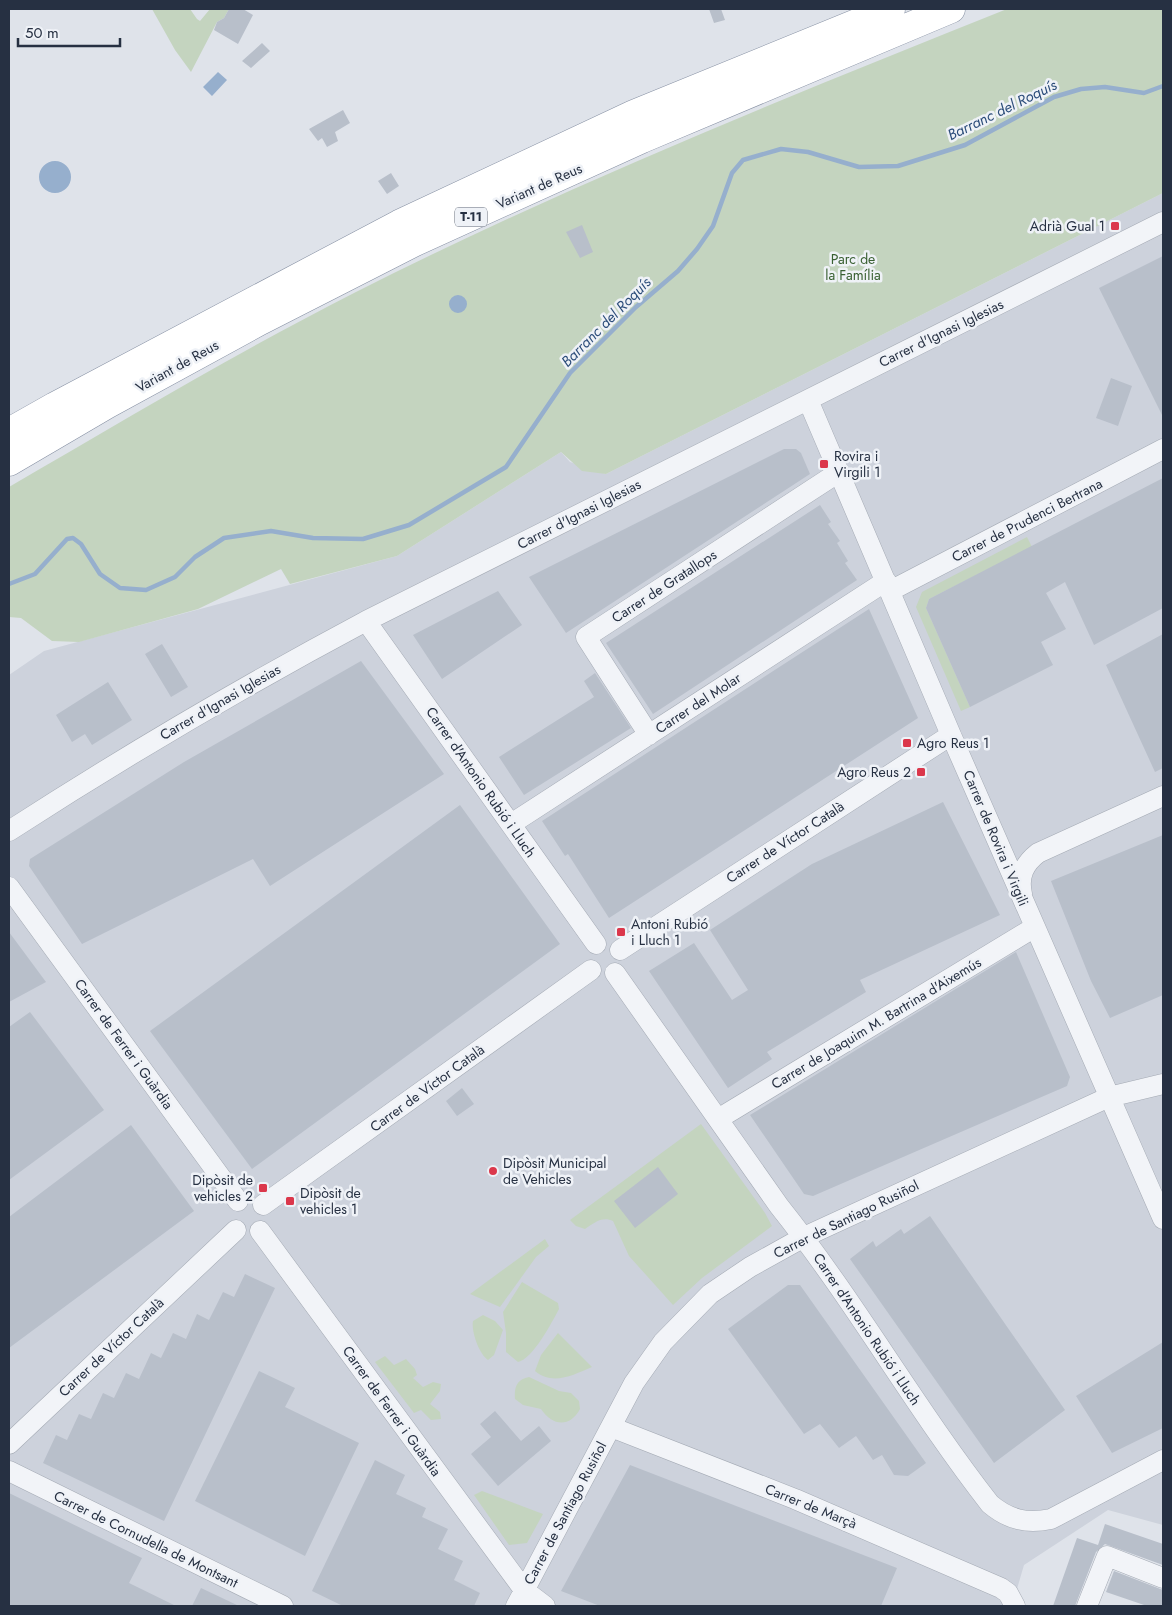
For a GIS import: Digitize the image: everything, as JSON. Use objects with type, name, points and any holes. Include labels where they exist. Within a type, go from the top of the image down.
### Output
[{"type":"highway","name":"Variant de Reus","points":[[9,432],[54,406],[399,224],[634,114],[892,9]]},
{"type":"highway","name":"Variant de Reus","points":[[9,462],[108,404],[260,321],[413,243],[642,139],[951,9]]},
{"type":"street","name":"Carrer d'Ignasi Iglesias","points":[[9,831],[163,735],[264,676],[366,620],[1163,222]]},
{"type":"street","name":"Carrer de Rovira i Virgili","points":[[808,400],[993,832],[1163,1219]]},
{"type":"street","name":"Carrer de Prudenci Bertrana","points":[[888,586],[1163,449]]},
{"type":"street","name":"Carrer de Gratallops","points":[[649,735],[586,638],[839,472]]},
{"type":"street","name":"Carrer del Molar","points":[[511,824],[649,735],[888,586]]},
{"type":"street","name":"Carrer d'Antonio Rubió i Lluch","points":[[366,620],[596,944]]},
{"type":"street","name":"Carrer de Víctor Català","points":[[620,950],[951,734]]},
{"type":"street","points":[[1024,902],[1021,885],[1023,869],[1028,861],[1038,853],[1163,796]]},
{"type":"street","points":[[993,832],[1014,848],[1038,853]]},
{"type":"street","name":"Carrer de Ferrer i Guàrdia","points":[[9,887],[238,1202]]},
{"type":"street","name":"Carrer de Joaquim M. Bartrina d'Aixemús","points":[[718,1119],[1035,927]]},
{"type":"street","points":[[609,942],[620,950],[622,961],[615,972],[602,976],[591,970],[587,962],[588,954],[596,944],[609,942]]},
{"type":"street","name":"Carrer de Víctor Català","points":[[263,1205],[591,970]]},
{"type":"street","name":"Carrer d'Antonio Rubió i Lluch","points":[[615,972],[779,1206],[804,1237],[990,1504],[1008,1517],[1028,1522],[1051,1519],[1163,1460]]},
{"type":"street","name":"Carrer de Santiago Rusiñol","points":[[520,1598],[634,1384],[663,1342],[710,1294],[750,1267],[804,1237],[1109,1097],[1163,1084]]},
{"type":"street","points":[[251,1198],[263,1205],[267,1217],[260,1231],[248,1235],[236,1230],[231,1223],[230,1215],[238,1202],[251,1198]]},
{"type":"street","name":"Carrer de Víctor Català","points":[[9,1444],[236,1230]]},
{"type":"street","name":"Carrer de Ferrer i Guàrdia","points":[[260,1231],[520,1598],[545,1606]]},
{"type":"street","name":"Carrer de Marçà","points":[[611,1427],[896,1541],[991,1583],[1011,1600]]},
{"type":"street","name":"Carrer de Cornudella de Montsant","points":[[9,1471],[283,1606]]},
{"type":"street","points":[[1087,1606],[1107,1556],[1163,1578]]},
{"type":"shaded area","points":[[1163,193],[1163,1525],[1108,1510],[1024,1565],[1012,1606],[9,1606],[9,675],[44,651],[397,556],[561,452],[570,462],[606,474]]},
{"type":"green space","points":[[152,9],[190,9],[200,21],[210,9],[229,9],[224,18],[217,22],[191,72],[175,50]]},
{"type":"green space","name":"Parc de la Família","points":[[1007,9],[1163,9],[1163,193],[606,474],[582,471],[561,452],[397,556],[290,584],[281,569],[198,609],[79,642],[52,641],[21,618],[9,617],[9,487],[266,339],[434,254],[595,179],[842,75]]},
{"type":"green space","points":[[1027,537],[1032,547],[929,599],[926,608],[970,707],[961,711],[916,607],[922,592]]},
{"type":"green space","points":[[701,1124],[765,1213],[772,1226],[702,1278],[673,1305],[629,1256],[613,1221],[605,1219],[585,1229],[576,1226],[570,1220]]},
{"type":"green space","points":[[545,1239],[549,1246],[536,1257],[500,1307],[470,1294]]},
{"type":"green space","points":[[522,1282],[558,1303],[559,1309],[536,1347],[524,1359],[518,1362],[506,1352],[503,1312]]},
{"type":"green space","points":[[483,1315],[495,1321],[503,1330],[494,1355],[488,1360],[476,1342],[473,1330],[473,1321]]},
{"type":"green space","points":[[558,1333],[592,1367],[563,1378],[549,1378],[535,1371],[541,1355]]},
{"type":"green space","points":[[385,1356],[394,1365],[406,1359],[415,1369],[417,1375],[413,1378],[423,1387],[433,1382],[441,1384],[440,1391],[430,1404],[440,1412],[441,1419],[431,1420],[421,1410],[414,1413],[375,1362]]},
{"type":"green space","points":[[529,1377],[559,1391],[571,1393],[579,1401],[580,1409],[576,1415],[566,1422],[556,1421],[545,1415],[541,1409],[523,1405],[515,1399],[517,1384]]},
{"type":"green space","points":[[482,1491],[543,1514],[527,1543],[509,1545],[474,1495]]},
{"type":"water","points":[[218,72],[227,80],[212,96],[203,87]]},
{"type":"water","points":[[55,161],[66,166],[71,177],[66,188],[55,193],[44,188],[39,177],[44,166]]},
{"type":"water","points":[[454,295],[462,295],[467,300],[465,311],[454,313],[449,308],[449,300]]},
{"type":"building","points":[[229,9],[243,9],[253,15],[238,44],[214,30],[217,22],[224,18]]},
{"type":"building","points":[[709,9],[721,9],[725,20],[714,23]]},
{"type":"building","points":[[262,43],[270,51],[251,68],[242,61]]},
{"type":"building","points":[[343,110],[350,123],[335,132],[338,141],[327,147],[322,138],[318,141],[309,129]]},
{"type":"building","points":[[391,173],[399,186],[387,194],[378,181]]},
{"type":"building","points":[[582,225],[593,252],[580,258],[566,232]]},
{"type":"building","points":[[1163,256],[1163,417],[1099,288]]},
{"type":"building","points":[[1111,378],[1132,386],[1118,426],[1096,418]]},
{"type":"building","points":[[784,449],[796,449],[801,453],[810,474],[566,633],[529,577]]},
{"type":"building","points":[[1163,478],[1163,608],[1094,645],[1065,582],[1046,593],[1066,629],[1041,642],[1053,665],[970,707],[926,608],[929,599]]},
{"type":"building","points":[[820,505],[831,522],[828,524],[840,541],[837,543],[848,561],[845,563],[857,580],[653,714],[606,643]]},
{"type":"building","points":[[498,591],[522,625],[442,679],[413,635]]},
{"type":"building","points":[[869,609],[918,718],[609,918],[568,854],[565,856],[542,821]]},
{"type":"building","points":[[1163,634],[1163,768],[1155,772],[1106,665]]},
{"type":"building","points":[[162,644],[188,687],[171,697],[145,654]]},
{"type":"building","points":[[361,661],[444,774],[270,886],[253,859],[82,944],[29,866],[30,859],[184,762]]},
{"type":"building","points":[[595,673],[631,728],[524,795],[499,757],[594,697],[584,681]]},
{"type":"building","points":[[108,682],[132,720],[92,745],[85,734],[72,742],[56,715]]},
{"type":"building","points":[[943,802],[1000,915],[860,980],[866,992],[767,1052],[772,1059],[728,1088],[649,971],[694,943],[732,1000],[748,990],[710,930],[812,864]]},
{"type":"building","points":[[460,805],[560,944],[252,1169],[150,1031]]},
{"type":"building","points":[[1163,835],[1163,995],[1110,1018],[1091,981],[1051,881]]},
{"type":"building","points":[[9,932],[46,982],[9,1002]]},
{"type":"building","points":[[1016,952],[1070,1077],[1067,1086],[813,1196],[804,1194],[750,1115]]},
{"type":"building","points":[[30,1012],[104,1110],[9,1180],[9,1027]]},
{"type":"building","points":[[462,1088],[474,1104],[457,1116],[446,1101]]},
{"type":"building","points":[[131,1125],[194,1211],[9,1348],[9,1217]]},
{"type":"building","points":[[658,1167],[678,1194],[635,1228],[614,1201]]},
{"type":"building","points":[[930,1216],[1065,1410],[994,1463],[850,1259],[873,1241],[876,1247],[901,1229],[904,1234]]},
{"type":"building","points":[[245,1274],[275,1288],[164,1521],[43,1463],[56,1435],[67,1440],[79,1414],[91,1419],[103,1393],[114,1398],[126,1373],[139,1379],[151,1353],[161,1358],[173,1333],[186,1339],[197,1314],[209,1320],[223,1292],[234,1297]]},
{"type":"building","points":[[788,1285],[800,1285],[926,1463],[908,1476],[894,1475],[882,1455],[873,1460],[856,1436],[839,1448],[820,1424],[804,1434],[728,1329]]},
{"type":"building","points":[[1163,1342],[1163,1428],[1112,1453],[1076,1396]]},
{"type":"building","points":[[259,1371],[295,1388],[285,1407],[359,1443],[305,1556],[195,1501]]},
{"type":"building","points":[[495,1411],[521,1441],[539,1426],[551,1441],[498,1486],[471,1454],[491,1437],[480,1424]]},
{"type":"building","points":[[375,1460],[405,1475],[396,1494],[426,1508],[422,1517],[448,1529],[438,1549],[463,1561],[454,1580],[480,1593],[474,1606],[343,1606],[312,1591]]},
{"type":"building","points":[[630,1465],[897,1568],[881,1606],[600,1606],[561,1591]]},
{"type":"building","points":[[9,1493],[142,1558],[129,1583],[176,1606],[9,1606]]},
{"type":"building","points":[[1105,1524],[1163,1544],[1163,1565],[1105,1544],[1096,1552],[1075,1606],[1053,1606],[1077,1538],[1098,1545]]},
{"type":"building","points":[[1114,1571],[1163,1590],[1163,1606],[1147,1606],[1106,1592]]},
{"type":"building","points":[[201,1588],[239,1606],[192,1606]]},
{"type":"waterway","name":"Barranc del Roquís","points":[[9,584],[35,574],[67,539],[73,538],[81,544],[100,574],[120,588],[146,590],[175,577],[195,557],[224,538],[271,531],[313,538],[363,539],[409,525],[506,467],[570,373],[636,307],[678,271],[697,249],[713,226],[732,173],[743,160],[781,149],[808,152],[859,167],[898,166],[965,145],[1054,97],[1081,89],[1105,87],[1144,93],[1163,86]]},
{"type":"place","name":"Adrià Gual 1","points":[[1115,226]]},
{"type":"place","name":"Rovira i Virgili 1","points":[[824,464]]},
{"type":"place","name":"Agro Reus 1","points":[[907,743]]},
{"type":"place","name":"Agro Reus 2","points":[[921,772]]},
{"type":"place","name":"Antoni Rubió i Lluch 1","points":[[621,932]]},
{"type":"place","name":"Dipòsit Municipal de Vehicles","points":[[493,1171]]},
{"type":"place","name":"Dipòsit de vehicles 2","points":[[263,1188]]},
{"type":"place","name":"Dipòsit de vehicles 1","points":[[290,1201]]}]
